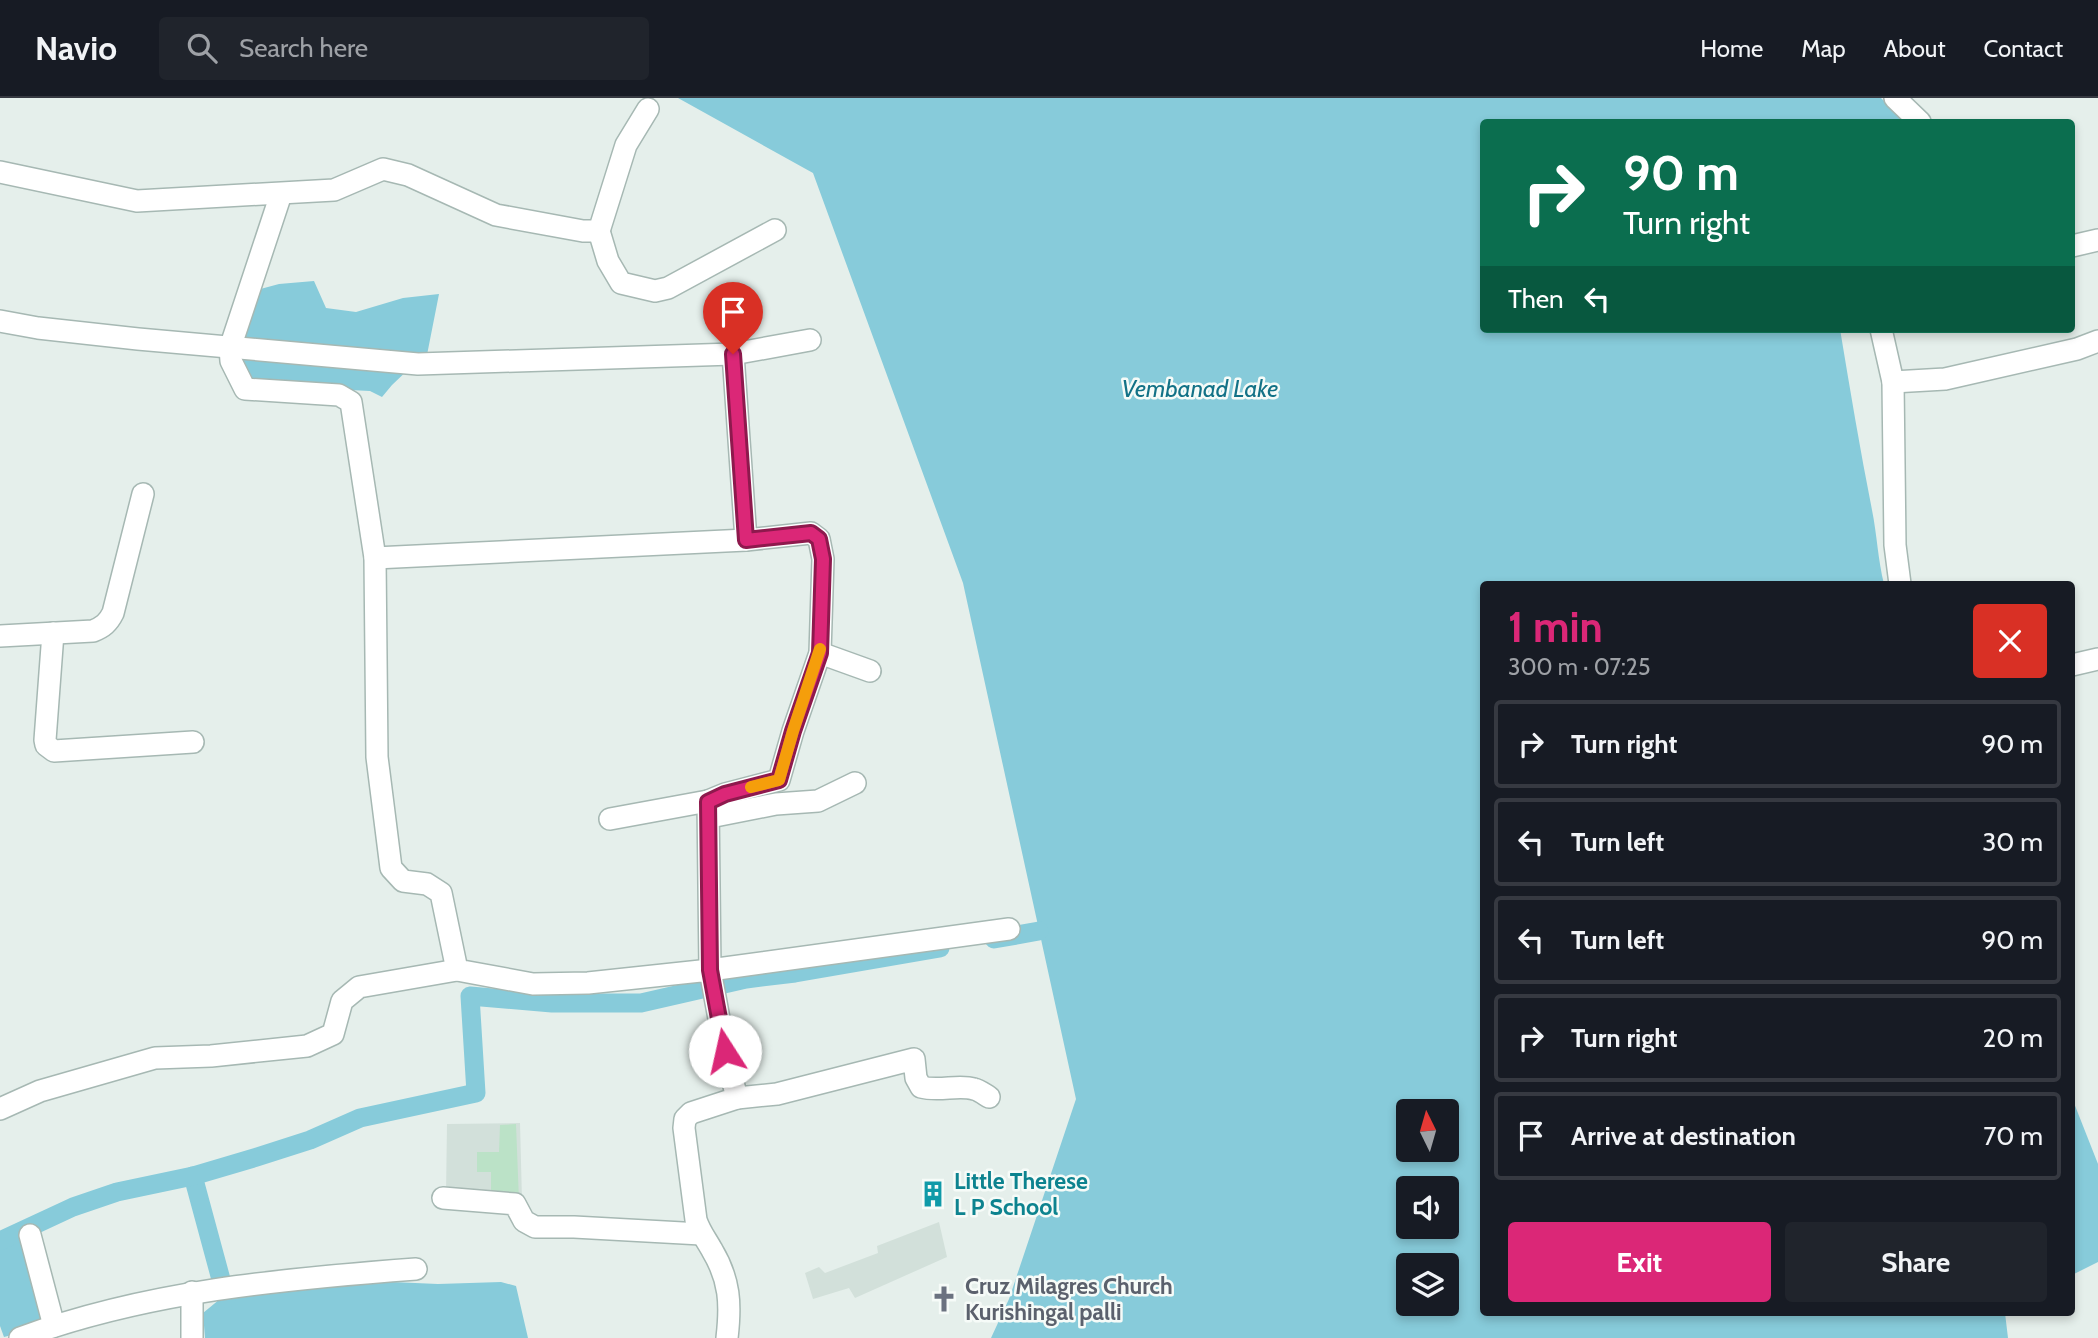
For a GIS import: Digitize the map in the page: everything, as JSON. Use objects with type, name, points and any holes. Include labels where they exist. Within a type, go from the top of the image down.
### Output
[{"type":"street","points":[[1895,98],[1917,119]]},
{"type":"street","points":[[648,109],[626,145],[599,231],[608,261],[621,283],[655,291],[668,288],[775,230]]},
{"type":"street","points":[[0,173],[137,201],[334,190],[383,169],[408,175],[496,215],[583,231],[599,231]]},
{"type":"street","points":[[281,194],[230,348],[231,361],[245,389],[339,395],[351,402],[375,558],[377,757],[391,868],[404,881],[427,884],[441,893],[457,970]]},
{"type":"street","points":[[2075,245],[2098,240]]},
{"type":"street","points":[[0,321],[138,339],[418,364],[733,354],[810,340]]},
{"type":"street","points":[[1882,333],[1893,382],[1895,545],[1900,581]]},
{"type":"street","points":[[1893,382],[1945,379],[2077,349],[2098,341]]},
{"type":"street","points":[[733,354],[746,540]]},
{"type":"street","points":[[0,636],[93,631],[109,621],[143,494]]},
{"type":"street","points":[[375,558],[746,540],[811,533],[819,539],[823,559],[820,653],[779,780],[725,794],[709,809],[712,980],[737,1098]]},
{"type":"street","points":[[52,633],[45,740],[49,748],[54,751],[193,742]]},
{"type":"street","points":[[820,653],[870,671]]},
{"type":"street","points":[[2075,664],[2098,659]]},
{"type":"street","points":[[610,819],[818,801],[855,783]]},
{"type":"street","points":[[0,1109],[40,1091],[155,1058],[211,1056],[307,1046],[333,1034],[342,1001],[359,987],[457,970],[533,984],[712,980],[1009,929]]},
{"type":"street","points":[[727,1338],[730,1308],[724,1275],[696,1220],[684,1128],[685,1119],[691,1113],[737,1098],[777,1094],[914,1059],[916,1078],[921,1087],[934,1090],[972,1088],[989,1097]]},
{"type":"street","points":[[443,1198],[515,1204],[524,1221],[535,1227],[701,1234]]},
{"type":"street","points":[[30,1235],[54,1326]]},
{"type":"street","points":[[20,1338],[54,1326],[205,1291],[313,1277],[416,1269]]},
{"type":"street","points":[[192,1338],[205,1291]]},
{"type":"shaded area","points":[[520,1123],[522,1201],[446,1196],[447,1124]]},
{"type":"shaded area","points":[[939,1222],[947,1257],[855,1298],[849,1288],[813,1299],[805,1273],[819,1267],[825,1273],[878,1253],[877,1246]]},
{"type":"green space","points":[[516,1124],[519,1201],[491,1197],[491,1172],[477,1172],[477,1152],[499,1152],[500,1125]]},
{"type":"water","name":"Vembanad Lake","points":[[678,98],[1881,98],[1902,119],[1480,119],[1480,333],[1841,333],[1883,581],[1480,581],[1480,1316],[2005,1316],[2008,1338],[991,1338],[1009,1299],[1076,1099],[963,583],[813,173]]},
{"type":"water","points":[[314,281],[326,308],[356,312],[403,298],[439,294],[426,360],[240,345],[253,291],[279,284]]},
{"type":"water","points":[[237,355],[412,366],[382,397],[370,391],[250,385]]},
{"type":"water","points":[[2075,1106],[2098,1164],[2098,1262],[2075,1274]]},
{"type":"water","points":[[24,1236],[43,1327],[4,1337],[0,1326],[0,1246]]},
{"type":"water","points":[[369,1281],[438,1284],[501,1282],[516,1286],[528,1338],[205,1338],[203,1313],[220,1299],[240,1294]]},
{"type":"waterway","points":[[994,939],[1039,931]]},
{"type":"waterway","points":[[0,1241],[73,1207],[117,1192],[193,1176],[257,1157],[310,1140],[360,1118],[476,1093],[470,996],[552,1003],[641,1003],[746,979],[940,948]]},
{"type":"waterway","points":[[193,1176],[226,1298]]},
{"type":"slow traffic","points":[[751,787],[779,780],[820,649]]},
{"type":"place","name":"Little Therese L P School","points":[[933,1194]]},
{"type":"place","name":"Cruz Milagres Church Kurishingal palli","points":[[944,1299]]},
{"type":"route","points":[[725,1051],[710,970],[708,802],[725,794],[779,780],[820,653],[823,559],[819,539],[811,533],[746,540],[733,354]]}]
